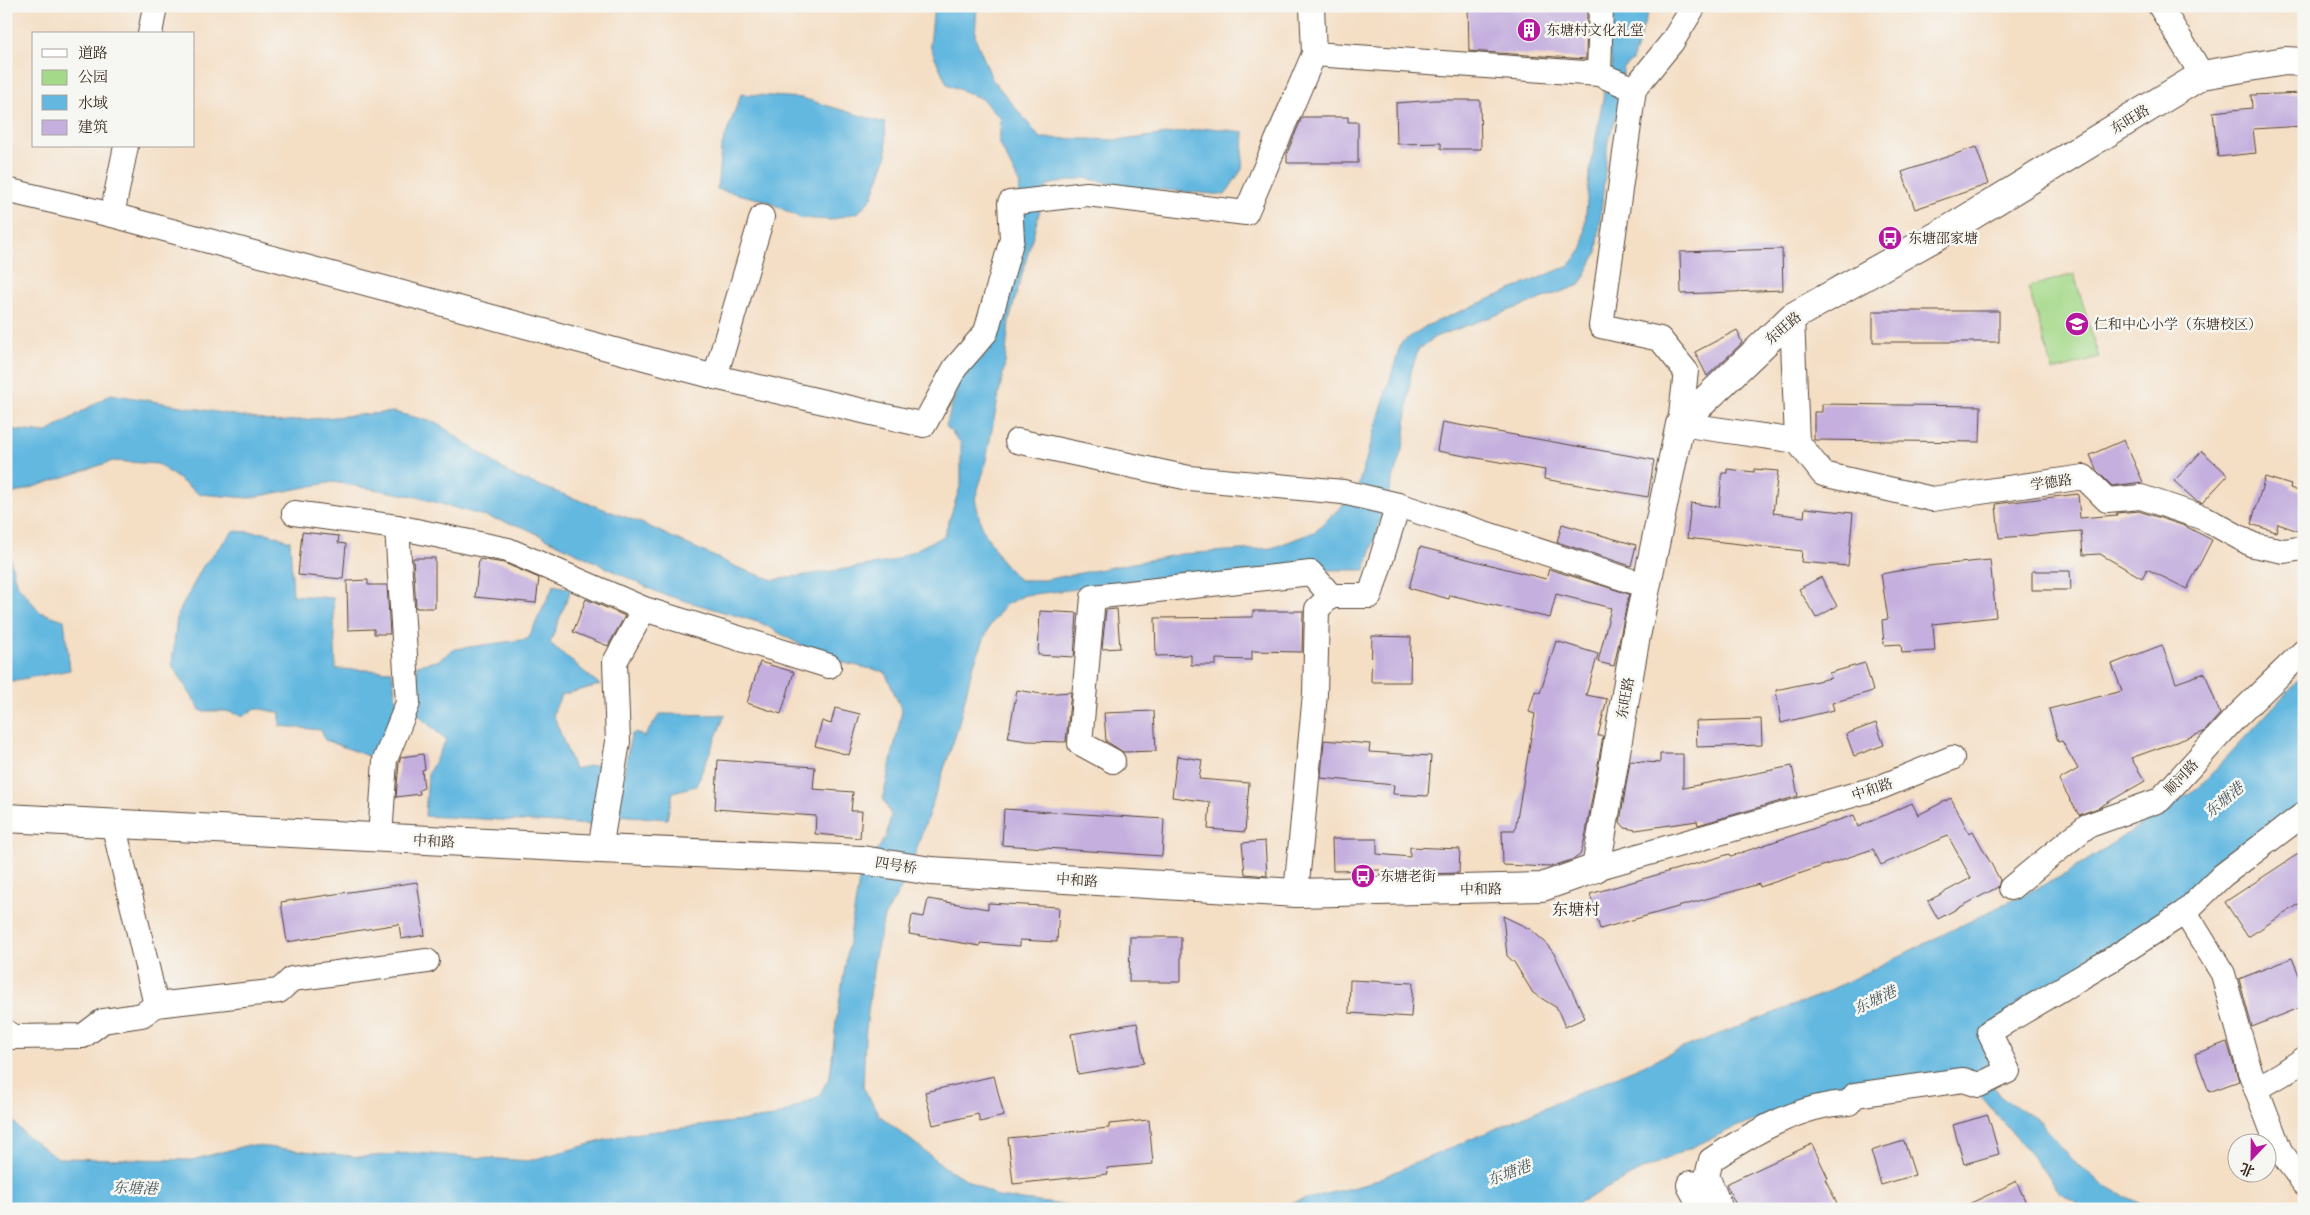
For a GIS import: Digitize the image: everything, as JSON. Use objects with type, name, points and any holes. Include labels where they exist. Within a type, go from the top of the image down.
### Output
[{"type":"street","points":[[150,32],[156,6]]},
{"type":"street","points":[[6,190],[112,216],[715,378],[924,425],[955,368],[986,332],[1012,239],[1010,203],[1087,194],[1246,213],[1314,54],[1312,6]]},
{"type":"street","points":[[1601,6],[1616,81],[1601,326],[1660,339],[1686,371],[1680,424],[1797,442],[1792,317]]},
{"type":"street","points":[[1314,54],[1616,81],[1672,42],[1694,6]]},
{"type":"street","points":[[2160,6],[2202,76]]},
{"type":"street","name":"东旺路","points":[[1596,868],[1635,641],[1680,424],[1792,317],[1953,227],[2202,76],[2285,61],[2304,62]]},
{"type":"street","points":[[112,216],[126,148]]},
{"type":"street","points":[[715,378],[762,217]]},
{"type":"street","points":[[1017,442],[1189,478],[1343,492],[1398,505],[1647,586]]},
{"type":"street","name":"学德路","points":[[1797,442],[1823,474],[1932,499],[2084,477],[2108,500],[2141,496],[2204,518],[2254,545],[2284,551],[2304,548]]},
{"type":"street","points":[[1296,893],[1316,694],[1317,609],[1331,596],[1370,596],[1398,505]]},
{"type":"street","points":[[294,513],[397,527],[508,550],[644,608],[829,666]]},
{"type":"street","points":[[380,838],[384,760],[408,703],[397,527]]},
{"type":"street","points":[[1113,761],[1080,743],[1093,597],[1311,573],[1331,596]]},
{"type":"street","points":[[600,849],[618,742],[615,662],[644,608]]},
{"type":"street","name":"顺河路","points":[[2011,888],[2087,826],[2160,800],[2234,719],[2304,651]]},
{"type":"street","name":"中和路","points":[[931,871],[1296,893],[1542,887],[1596,868],[1881,787],[1952,758]]},
{"type":"street","points":[[1721,1209],[1707,1176],[1711,1160],[1770,1125],[1829,1104],[1849,1103],[1855,1096],[1963,1080],[1979,1085],[2008,1071],[1989,1032],[2112,959],[2186,912],[2223,875],[2304,814]]},
{"type":"street","name":"中和路","points":[[6,818],[600,849],[862,860]]},
{"type":"street","points":[[113,823],[156,1005]]},
{"type":"street","name":"四号桥","points":[[862,860],[931,871]]},
{"type":"street","points":[[2186,912],[2223,974],[2256,1088],[2280,1152],[2300,1172]]},
{"type":"street","points":[[6,1032],[13,1038],[83,1036],[103,1021],[142,1015],[156,1005],[279,991],[292,979],[427,961]]},
{"type":"street","points":[[2256,1088],[2304,1059]]},
{"type":"street","points":[[1691,1185],[1704,1209]]},
{"type":"green space","points":[[2074,274],[2099,358],[2053,371],[2028,287]]},
{"type":"water","name":"东塘港","points":[[934,6],[977,6],[975,37],[992,79],[1040,138],[1123,140],[1211,128],[1244,132],[1242,169],[1225,195],[1128,187],[1085,178],[1047,185],[1009,321],[1005,363],[984,470],[975,499],[982,528],[1001,560],[1019,580],[1044,580],[1181,554],[1272,548],[1314,532],[1356,493],[1401,343],[1426,326],[1570,265],[1583,249],[1589,176],[1604,93],[1612,65],[1608,44],[1610,6],[1650,6],[1632,61],[1623,69],[1622,98],[1608,141],[1597,252],[1580,285],[1435,337],[1418,350],[1411,372],[1404,443],[1365,570],[1280,571],[1237,574],[1025,595],[1005,605],[989,627],[972,669],[957,731],[906,880],[884,917],[874,962],[865,1037],[863,1087],[879,1115],[946,1168],[998,1197],[1097,1209],[6,1209],[6,1113],[25,1135],[58,1158],[192,1160],[248,1145],[360,1157],[414,1153],[528,1161],[624,1135],[775,1117],[819,1096],[830,1076],[836,1022],[860,875],[886,837],[891,815],[883,798],[902,711],[885,672],[826,659],[761,623],[659,593],[523,527],[413,496],[333,482],[249,498],[199,494],[158,464],[113,461],[6,496],[6,429],[46,433],[111,394],[275,422],[394,412],[437,423],[513,476],[639,522],[741,569],[774,580],[890,562],[944,536],[961,484],[961,443],[946,426],[959,380],[988,351],[1020,185],[999,142],[1001,119],[982,99],[947,84],[930,46]]},
{"type":"water","points":[[741,94],[802,98],[885,123],[887,155],[872,197],[859,212],[831,220],[800,218],[767,201],[717,189],[721,149]]},
{"type":"water","points":[[233,531],[267,533],[290,541],[293,595],[333,598],[336,669],[392,671],[398,713],[388,742],[368,756],[325,740],[321,730],[280,726],[280,713],[256,708],[243,716],[226,711],[201,711],[172,665],[177,616],[203,566]]},
{"type":"water","points":[[6,542],[16,583],[40,612],[64,620],[70,670],[6,682]]},
{"type":"water","points":[[554,585],[571,589],[550,643],[600,685],[561,695],[553,714],[574,769],[609,762],[596,825],[425,816],[428,774],[446,740],[418,715],[417,665],[437,661],[455,649],[528,639]]},
{"type":"water","name":"东塘港","points":[[2304,674],[2304,814],[2022,1013],[1996,1055],[1981,1069],[2002,1098],[2040,1121],[2071,1159],[2102,1184],[2150,1209],[2083,1209],[2058,1190],[2033,1157],[1968,1081],[1845,1095],[1738,1126],[1638,1172],[1567,1209],[1266,1209],[1367,1184],[1683,1048],[1818,996],[2068,873],[2199,787]]},
{"type":"water","points":[[660,714],[725,715],[696,786],[673,792],[667,819],[616,815],[631,735],[636,732],[644,737]]},
{"type":"building","name":"东塘村文化礼堂","points":[[1468,6],[1587,6],[1586,59],[1469,51]]},
{"type":"building","points":[[2304,93],[2304,126],[2253,129],[2256,153],[2218,157],[2213,112],[2252,108],[2251,95]]},
{"type":"building","points":[[1435,100],[1480,100],[1481,149],[1441,149],[1441,143],[1397,144],[1396,103]]},
{"type":"building","points":[[1302,117],[1348,117],[1348,122],[1358,122],[1358,163],[1287,163],[1287,153]]},
{"type":"building","points":[[1976,147],[1989,184],[1915,209],[1902,172]]},
{"type":"building","points":[[1782,249],[1783,290],[1681,294],[1680,252]]},
{"type":"building","points":[[1873,311],[1999,311],[1999,342],[1873,342]]},
{"type":"building","points":[[1737,330],[1742,343],[1707,376],[1695,352]]},
{"type":"building","points":[[1822,404],[1981,406],[1980,442],[1814,440],[1814,412],[1822,412]]},
{"type":"building","points":[[1442,422],[1654,460],[1648,497],[1544,479],[1545,470],[1437,451]]},
{"type":"building","points":[[2124,440],[2143,482],[2112,486],[2097,471],[2090,455]]},
{"type":"building","points":[[2202,451],[2228,475],[2202,503],[2195,500],[2174,481]]},
{"type":"building","points":[[1727,469],[1754,472],[1754,469],[1778,471],[1773,513],[1804,517],[1805,508],[1853,513],[1848,566],[1801,562],[1802,551],[1687,538],[1691,503],[1719,507],[1722,473],[1727,473]]},
{"type":"building","points":[[2265,477],[2291,485],[2290,488],[2304,493],[2304,533],[2278,524],[2276,532],[2251,524]]},
{"type":"building","points":[[2078,494],[2080,518],[2139,511],[2185,526],[2212,540],[2187,589],[2147,569],[2142,578],[2100,554],[2083,555],[2081,531],[1999,538],[1996,504]]},
{"type":"building","points":[[1562,524],[1636,545],[1631,566],[1557,542]]},
{"type":"building","points":[[302,532],[339,536],[338,543],[346,544],[343,579],[298,575]]},
{"type":"building","points":[[1420,547],[1546,579],[1549,569],[1629,594],[1614,666],[1598,662],[1611,608],[1556,594],[1550,618],[1450,595],[1449,599],[1409,588]]},
{"type":"building","points":[[413,558],[435,558],[435,608],[416,608]]},
{"type":"building","points":[[479,559],[504,563],[539,578],[536,603],[475,597]]},
{"type":"building","points":[[1990,560],[1996,617],[1933,624],[1935,651],[1902,653],[1901,644],[1884,645],[1882,620],[1888,619],[1881,574],[1928,566]]},
{"type":"building","points":[[2032,571],[2070,571],[2071,590],[2032,590]]},
{"type":"building","points":[[1821,577],[1837,606],[1816,618],[1799,589]]},
{"type":"building","points":[[368,580],[368,585],[387,585],[390,634],[374,634],[374,629],[348,630],[347,581]]},
{"type":"building","points":[[586,599],[625,616],[608,646],[573,632]]},
{"type":"building","points":[[1117,609],[1120,648],[1102,649],[1106,610]]},
{"type":"building","points":[[1040,611],[1077,613],[1074,657],[1038,655]]},
{"type":"building","points":[[1253,611],[1303,611],[1302,652],[1252,651],[1252,660],[1216,659],[1216,665],[1191,665],[1191,655],[1156,656],[1155,618],[1253,617]]},
{"type":"building","points":[[1372,636],[1411,637],[1410,682],[1371,682]]},
{"type":"building","points":[[1556,641],[1598,654],[1586,695],[1607,699],[1598,736],[1603,736],[1585,838],[1580,855],[1550,867],[1503,865],[1502,830],[1515,830],[1535,714],[1529,712],[1535,691],[1540,693]]},
{"type":"building","points":[[2162,645],[2176,683],[2205,673],[2220,714],[2204,732],[2131,758],[2145,781],[2098,808],[2079,815],[2059,780],[2078,769],[2062,741],[2058,742],[2049,709],[2122,691],[2112,664]]},
{"type":"building","points":[[760,662],[794,672],[781,714],[747,703]]},
{"type":"building","points":[[1865,663],[1873,691],[1832,703],[1834,710],[1781,723],[1776,690],[1831,678],[1829,673]]},
{"type":"building","points":[[1017,690],[1042,694],[1071,692],[1066,742],[1027,741],[1008,738]]},
{"type":"building","points":[[835,708],[860,714],[849,755],[815,746],[822,721],[831,724]]},
{"type":"building","points":[[1154,711],[1156,751],[1123,752],[1106,741],[1104,713]]},
{"type":"building","points":[[1761,719],[1762,745],[1697,747],[1696,721]]},
{"type":"building","points":[[1876,723],[1884,745],[1854,756],[1846,734]]},
{"type":"building","points":[[1324,740],[1370,744],[1369,752],[1431,756],[1428,796],[1393,794],[1394,785],[1321,778]]},
{"type":"building","points":[[423,754],[425,769],[422,770],[424,788],[419,790],[420,794],[396,797],[401,757]]},
{"type":"building","points":[[1660,754],[1683,754],[1683,788],[1792,766],[1798,796],[1698,825],[1697,821],[1636,830],[1625,828],[1620,822],[1630,761],[1660,763]]},
{"type":"building","points":[[1177,756],[1202,760],[1199,779],[1249,783],[1245,832],[1208,829],[1210,802],[1172,797]]},
{"type":"building","points":[[718,760],[815,767],[813,789],[853,792],[851,811],[862,811],[860,838],[815,834],[816,816],[715,809]]},
{"type":"building","points":[[1951,798],[1969,833],[1973,831],[2000,880],[1998,887],[1938,919],[1928,901],[1971,878],[1948,836],[1881,865],[1873,849],[1760,887],[1759,884],[1600,929],[1590,894],[1730,854],[1731,856],[1854,815],[1858,827],[1912,803],[1918,815]]},
{"type":"building","points":[[1004,809],[1164,819],[1162,856],[1002,845]]},
{"type":"building","points":[[1332,839],[1377,839],[1377,854],[1410,857],[1410,847],[1460,849],[1459,873],[1380,875],[1380,870],[1333,871]]},
{"type":"building","points":[[1265,841],[1267,876],[1245,874],[1242,843]]},
{"type":"building","points":[[2304,850],[2304,901],[2248,937],[2225,902]]},
{"type":"building","points":[[417,882],[425,935],[401,939],[399,924],[287,942],[281,902]]},
{"type":"building","points":[[928,899],[988,909],[988,903],[1059,907],[1057,942],[1020,940],[1020,946],[980,943],[980,946],[909,934],[912,915],[924,917]]},
{"type":"building","points":[[1503,916],[1530,929],[1545,942],[1555,955],[1585,1018],[1565,1027],[1557,1008],[1533,993],[1514,962],[1507,956]]},
{"type":"building","points":[[1130,937],[1181,937],[1181,982],[1129,982]]},
{"type":"building","points":[[2292,958],[2304,987],[2304,1006],[2252,1027],[2239,979]]},
{"type":"building","points":[[1350,980],[1413,983],[1411,1017],[1349,1013]]},
{"type":"building","points":[[1137,1023],[1144,1063],[1078,1074],[1071,1034]]},
{"type":"building","points":[[2227,1042],[2239,1081],[2209,1092],[2195,1054]]},
{"type":"building","points":[[994,1076],[1004,1116],[980,1122],[978,1114],[933,1125],[925,1092]]},
{"type":"building","points":[[1988,1115],[1999,1154],[1964,1164],[1953,1125]]},
{"type":"building","points":[[1149,1120],[1153,1164],[1107,1168],[1108,1174],[1013,1184],[1008,1138],[1109,1128],[1109,1124]]},
{"type":"building","points":[[1904,1141],[1915,1175],[1881,1185],[1871,1151]]},
{"type":"building","points":[[1812,1144],[1828,1178],[1825,1179],[1840,1209],[1738,1209],[1726,1184]]},
{"type":"building","points":[[2016,1181],[2029,1209],[1958,1209],[2001,1189]]},
{"type":"place","name":"东塘村文化礼堂","points":[[1529,30]]},
{"type":"place","name":"东塘邵家塘","points":[[1890,238]]},
{"type":"place","name":"仁和中心小学（东塘校区）","points":[[2077,324]]},
{"type":"place","name":"东塘老街","points":[[1363,876]]},
{"type":"district","name":"东塘村","points":[[1576,909]]}]
